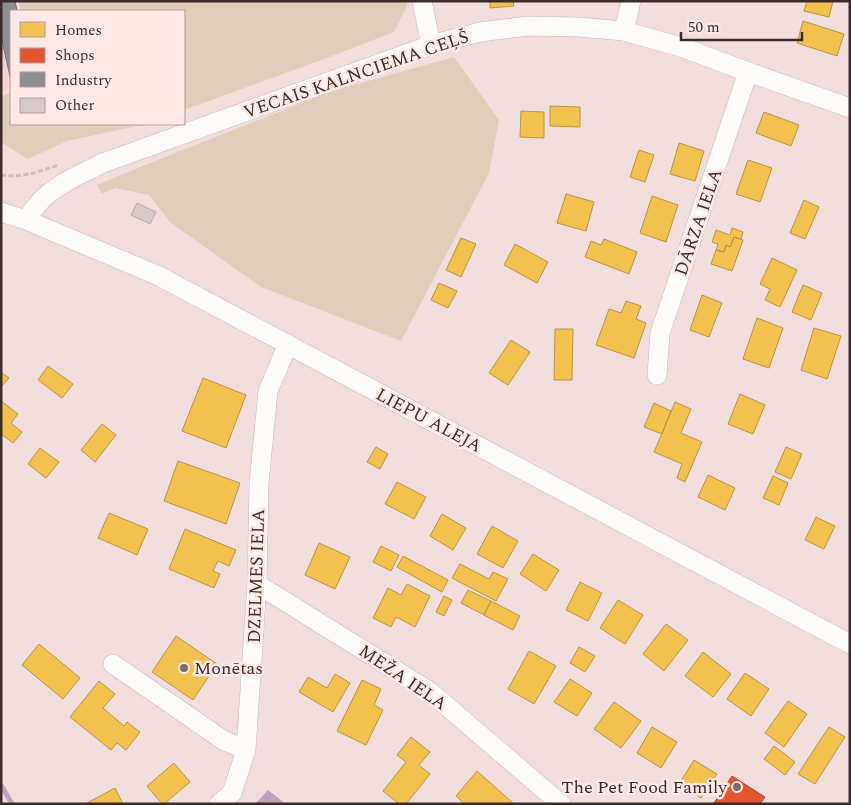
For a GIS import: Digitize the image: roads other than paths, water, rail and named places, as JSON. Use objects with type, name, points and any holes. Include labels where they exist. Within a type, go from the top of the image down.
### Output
[{"type":"street","points":[[422,1],[431,45]]},
{"type":"street","points":[[624,31],[631,1]]},
{"type":"street","name":"VECAIS KALNCIEMA CEĻŠ","points":[[26,220],[40,200],[48,194],[62,184],[103,163],[431,45],[480,32],[528,26],[578,27],[624,31],[684,48],[850,108]]},
{"type":"street","name":"DĀRZA IELA","points":[[657,375],[660,333],[748,72]]},
{"type":"street","name":"LIEPU ALEJA","points":[[1,212],[26,220],[159,276],[850,644]]},
{"type":"street","name":"DZELMES IELA","points":[[219,804],[232,793],[246,750],[257,584],[259,483],[268,392],[288,344]]},
{"type":"street","name":"MEŽA IELA","points":[[257,584],[429,691],[561,804]]},
{"type":"street","points":[[113,664],[223,740],[246,750]]},
{"type":"waterway","points":[[1,785],[12,804]]},
{"type":"place","name":"Monētas","points":[[184,668]]},
{"type":"place","name":"The Pet Food Family","points":[[737,787]]}]
